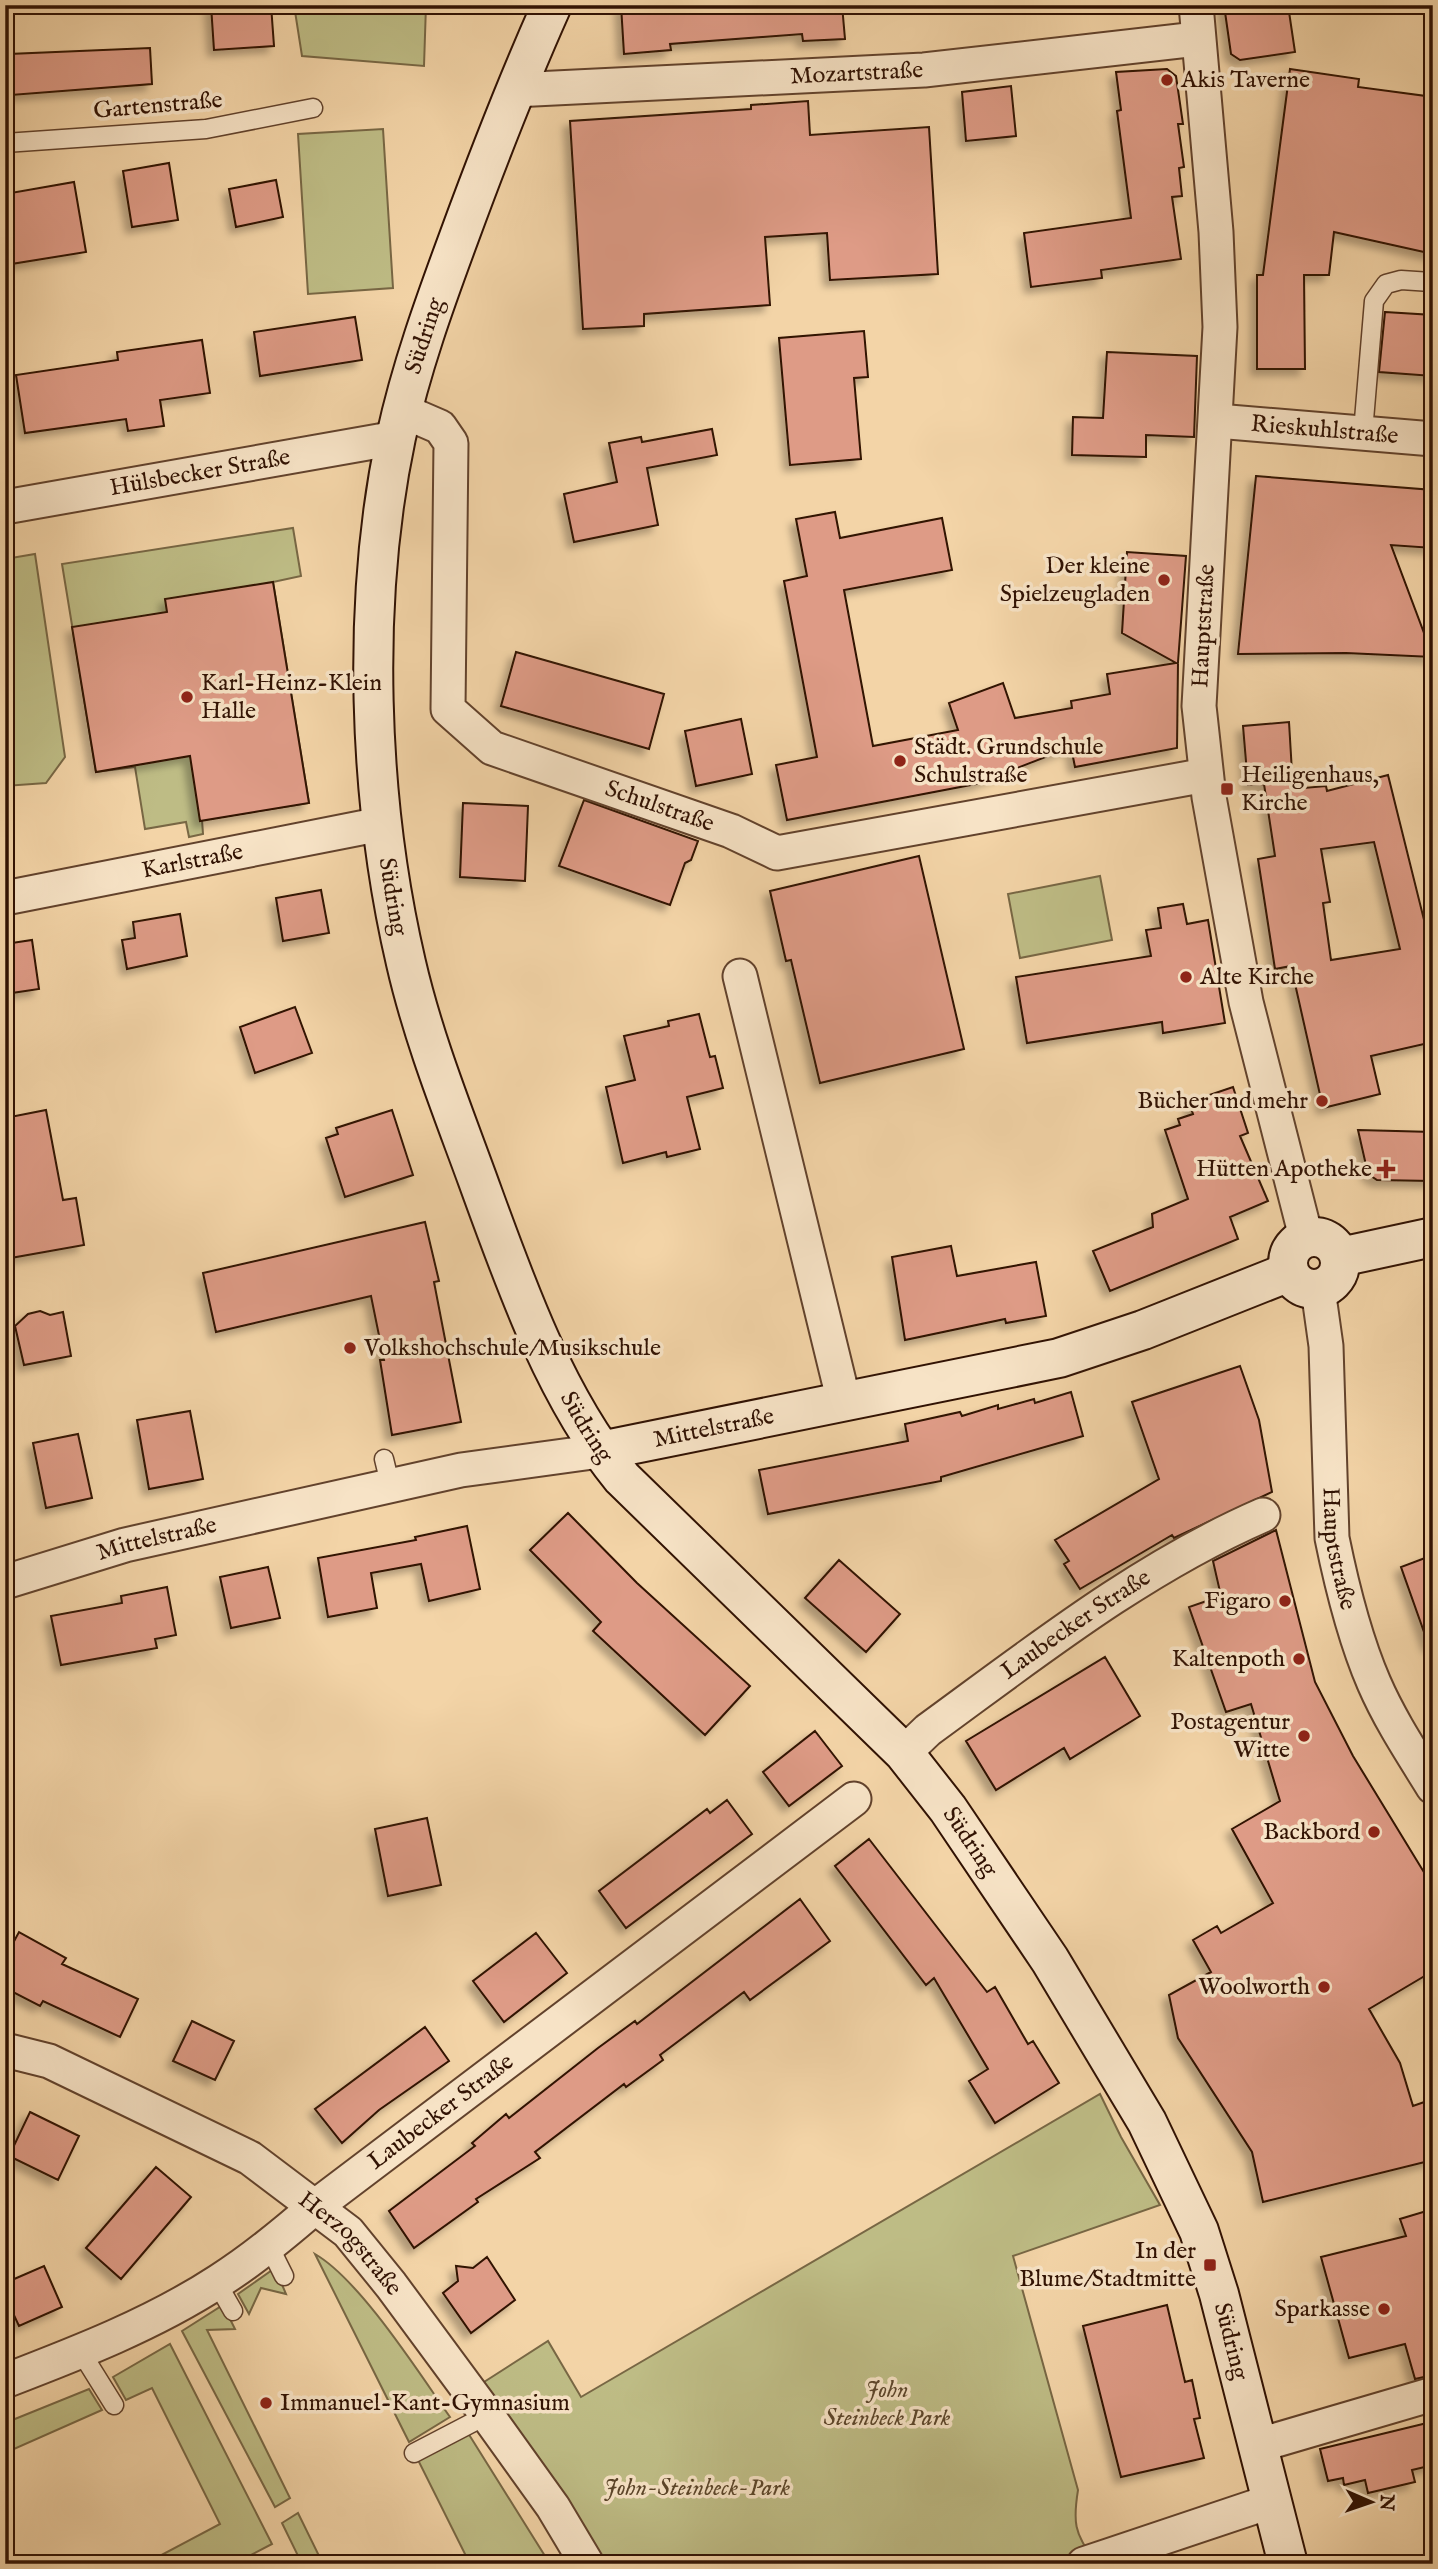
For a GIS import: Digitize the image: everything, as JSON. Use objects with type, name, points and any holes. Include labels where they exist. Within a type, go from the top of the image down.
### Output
[{"type":"street","name":"Südring","points":[[552,5],[514,90],[415,363],[399,425],[379,548],[374,732],[381,824],[407,966],[436,1068],[535,1324],[600,1451],[622,1478],[904,1753],[948,1809],[1050,1960],[1147,2122],[1202,2242],[1219,2294],[1288,2564]]},
{"type":"street","name":"Hauptstraße","points":[[1196,5],[1216,232],[1220,327],[1217,421],[1199,706],[1206,775],[1246,1002],[1306,1237]]},
{"type":"street","name":"Mozartstraße","points":[[514,90],[924,70],[1197,39]]},
{"type":"street","name":"Rieskuhlstraße","points":[[1217,421],[1433,439]]},
{"type":"street","name":"Hülsbecker Straße","points":[[5,507],[399,425]]},
{"type":"street","name":"Schulstraße","points":[[399,425],[440,427],[451,443],[448,709],[492,748],[731,831],[777,853],[1206,775]]},
{"type":"street","name":"Karlstraße","points":[[5,898],[381,824]]},
{"type":"street","points":[[740,976],[844,1402]]},
{"type":"street","points":[[1306,1237],[1323,1238],[1331,1242],[1339,1256],[1338,1274],[1326,1286],[1303,1281],[1289,1256],[1292,1248],[1306,1237]]},
{"type":"street","points":[[1339,1256],[1433,1237]]},
{"type":"street","name":"Hauptstraße","points":[[1303,1281],[1325,1346],[1331,1515],[1337,1562],[1357,1639],[1374,1683],[1433,1787]]},
{"type":"street","name":"Mittelstraße","points":[[6,1578],[388,1473],[461,1470],[600,1451],[1093,1348],[1303,1281]]},
{"type":"street","name":"Laubecker Straße","points":[[904,1753],[928,1730],[1104,1601],[1231,1529],[1263,1514]]},
{"type":"street","name":"Laubecker Straße","points":[[5,2381],[80,2352],[217,2283],[854,1798]]},
{"type":"street","name":"Herzogstraße","points":[[5,2050],[50,2061],[250,2158],[348,2232],[391,2285],[487,2415],[553,2507],[587,2564]]},
{"type":"street","points":[[1256,2446],[1433,2394]]},
{"type":"street","points":[[1084,2564],[1272,2501]]},
{"type":"lane","name":"Gartenstraße","points":[[5,143],[206,129],[313,108]]},
{"type":"lane","points":[[1363,432],[1374,301],[1386,284],[1401,280],[1431,282]]},
{"type":"lane","points":[[269,2246],[284,2276]]},
{"type":"lane","points":[[217,2283],[233,2311]]},
{"type":"lane","points":[[80,2352],[114,2405]]},
{"type":"lane","points":[[414,2453],[487,2415]]},
{"type":"green space","points":[[294,5],[426,5],[424,66],[302,56]]},
{"type":"green space","points":[[383,129],[393,288],[308,294],[298,134]]},
{"type":"green space","name":"Karl-Heinz-Klein Halle","points":[[293,528],[301,576],[273,582],[309,803],[202,820],[203,834],[189,837],[186,822],[145,829],[135,767],[96,772],[62,564]]},
{"type":"green space","points":[[35,554],[65,757],[46,783],[5,786],[5,559]]},
{"type":"green space","points":[[1100,876],[1112,940],[1020,958],[1008,894]]},
{"type":"green space","name":"John Steinbeck Park","points":[[1100,2094],[1160,2205],[1013,2256],[1078,2490],[1077,2527],[1082,2542],[1094,2559],[1084,2564],[587,2564],[470,2391],[548,2341],[581,2397]]},
{"type":"green space","points":[[315,2254],[351,2284],[369,2305],[450,2417],[409,2442]]},
{"type":"green space","points":[[275,2268],[286,2294],[261,2288],[249,2314],[238,2294]]},
{"type":"green space","points":[[223,2305],[235,2329],[207,2330],[290,2498],[275,2507],[182,2331]]},
{"type":"green space","points":[[170,2344],[272,2544],[234,2564],[154,2564],[152,2560],[220,2524],[152,2388],[126,2400],[113,2377]]},
{"type":"green space","points":[[89,2389],[102,2410],[5,2453],[5,2423]]},
{"type":"green space","points":[[468,2433],[550,2564],[470,2564],[418,2460]]},
{"type":"green space","points":[[298,2513],[323,2564],[302,2564],[282,2523]]},
{"type":"building","points":[[211,5],[271,5],[274,46],[214,50]]},
{"type":"building","points":[[621,5],[842,5],[845,39],[803,41],[802,34],[670,44],[671,50],[624,54]]},
{"type":"building","points":[[1224,5],[1288,5],[1295,52],[1240,60],[1231,54]]},
{"type":"building","points":[[150,48],[152,84],[11,95],[9,54]]},
{"type":"building","points":[[1167,69],[1176,76],[1183,124],[1178,124],[1184,167],[1179,168],[1182,196],[1172,197],[1181,259],[1101,270],[1102,278],[1031,287],[1024,233],[1131,218],[1117,111],[1121,110],[1116,72]]},
{"type":"building","points":[[1290,69],[1359,79],[1358,87],[1433,97],[1433,254],[1334,232],[1329,275],[1304,275],[1305,369],[1257,369],[1257,275],[1263,275]]},
{"type":"building","points":[[1011,86],[1016,136],[966,141],[962,92]]},
{"type":"building","points":[[808,101],[810,135],[929,127],[938,274],[830,280],[827,233],[765,237],[770,305],[644,314],[644,326],[583,329],[570,121],[751,109],[751,105]]},
{"type":"building","points":[[169,163],[178,220],[132,227],[123,171]]},
{"type":"building","points":[[276,180],[283,217],[236,227],[229,189]]},
{"type":"building","points":[[74,182],[86,252],[5,265],[5,194]]},
{"type":"building","points":[[1385,312],[1433,315],[1433,376],[1379,372]]},
{"type":"building","points":[[355,317],[362,360],[260,376],[254,332]]},
{"type":"building","points":[[864,331],[868,377],[854,378],[861,459],[790,465],[779,338]]},
{"type":"building","points":[[202,340],[210,393],[160,400],[164,426],[128,431],[126,419],[25,433],[16,375],[118,360],[117,352]]},
{"type":"building","points":[[1107,352],[1197,356],[1194,437],[1146,435],[1146,457],[1072,455],[1073,417],[1103,418]]},
{"type":"building","points":[[712,429],[717,455],[647,468],[658,525],[574,542],[564,494],[617,482],[609,443],[641,437],[642,442]]},
{"type":"building","points":[[1256,476],[1433,490],[1433,548],[1391,545],[1433,657],[1346,653],[1238,654]]},
{"type":"building","points":[[835,512],[840,538],[942,518],[952,570],[844,590],[873,746],[958,730],[949,703],[1003,683],[1015,718],[1072,708],[1071,701],[1110,694],[1107,674],[1176,663],[1122,633],[1127,552],[1186,556],[1178,662],[1177,748],[1075,767],[1071,747],[976,784],[787,820],[776,765],[817,757],[784,581],[807,576],[796,519]]},
{"type":"building","name":"Karl-Heinz-Klein Halle","points":[[273,582],[309,803],[200,821],[190,756],[96,772],[72,627],[167,612],[165,599]]},
{"type":"building","points":[[516,652],[664,694],[649,749],[501,706]]},
{"type":"building","points":[[741,719],[752,774],[696,786],[685,731]]},
{"type":"building","points":[[1289,722],[1293,789],[1326,786],[1327,791],[1388,775],[1433,956],[1433,1042],[1371,1056],[1380,1094],[1323,1108],[1291,966],[1275,969],[1258,859],[1275,856],[1264,784],[1248,785],[1243,726]],"holes":[[[1374,842],[1400,949],[1331,960],[1323,903],[1330,902],[1321,849]]]},
{"type":"building","points":[[584,800],[698,841],[691,860],[685,863],[670,905],[559,866]]},
{"type":"building","points":[[463,803],[528,806],[525,881],[460,877]]},
{"type":"building","points":[[919,856],[964,1049],[820,1083],[791,960],[786,961],[770,891]]},
{"type":"building","points":[[321,890],[329,933],[283,941],[276,898]]},
{"type":"building","points":[[1183,904],[1187,924],[1208,920],[1225,1023],[1163,1033],[1162,1022],[1027,1043],[1016,977],[1151,956],[1146,930],[1161,928],[1158,908]]},
{"type":"building","points":[[180,914],[187,956],[127,969],[122,940],[135,938],[133,922]]},
{"type":"building","points":[[32,940],[39,989],[5,994],[5,944]]},
{"type":"building","points":[[295,1007],[312,1053],[255,1073],[240,1027]]},
{"type":"building","points":[[699,1014],[710,1057],[715,1056],[723,1088],[687,1097],[700,1149],[667,1157],[666,1152],[623,1163],[606,1087],[635,1080],[624,1036],[669,1026],[668,1021]]},
{"type":"building","points":[[1233,1087],[1248,1133],[1240,1136],[1268,1201],[1230,1217],[1238,1239],[1110,1291],[1093,1251],[1153,1227],[1152,1214],[1188,1199],[1165,1130],[1180,1125],[1178,1119],[1193,1114],[1189,1102]]},
{"type":"building","points":[[46,1110],[63,1200],[76,1198],[84,1245],[5,1259],[5,1118]]},
{"type":"building","points":[[392,1110],[413,1175],[345,1197],[326,1138],[338,1134],[336,1128]]},
{"type":"building","points":[[1358,1130],[1433,1132],[1433,1181],[1377,1180],[1368,1174]]},
{"type":"building","points":[[425,1222],[439,1281],[434,1282],[461,1422],[392,1435],[380,1360],[384,1360],[371,1296],[216,1332],[203,1273]]},
{"type":"building","points":[[951,1246],[957,1276],[1036,1262],[1046,1316],[1006,1323],[1005,1319],[905,1340],[892,1257]]},
{"type":"building","points":[[40,1311],[50,1315],[63,1312],[71,1356],[24,1365],[15,1326],[28,1314]]},
{"type":"building","points":[[1240,1366],[1259,1420],[1272,1492],[1174,1538],[1172,1535],[1080,1589],[1064,1564],[1069,1561],[1055,1540],[1159,1479],[1132,1402]]},
{"type":"building","points":[[1071,1392],[1083,1436],[941,1477],[941,1481],[768,1514],[759,1470],[908,1441],[905,1424],[960,1412],[962,1416],[998,1405],[998,1409],[1034,1399],[1035,1403]]},
{"type":"building","points":[[190,1411],[203,1479],[149,1489],[137,1420]]},
{"type":"building","points":[[78,1434],[92,1498],[46,1508],[33,1443]]},
{"type":"building","points":[[568,1513],[637,1583],[750,1686],[705,1735],[593,1631],[601,1622],[530,1550]]},
{"type":"building","points":[[467,1526],[480,1589],[429,1601],[421,1564],[371,1573],[377,1608],[328,1617],[318,1558],[416,1540],[415,1537]]},
{"type":"building","points":[[1276,1530],[1315,1682],[1353,1756],[1433,1887],[1433,1971],[1369,2009],[1400,2063],[1413,2106],[1433,2099],[1433,2160],[1263,2202],[1252,2152],[1178,2038],[1169,1995],[1211,1972],[1193,1940],[1217,1926],[1221,1933],[1273,1903],[1232,1829],[1280,1801],[1251,1704],[1226,1712],[1189,1607],[1221,1596],[1213,1561]]},
{"type":"building","points":[[1433,1555],[1433,1645],[1429,1646],[1401,1567]]},
{"type":"building","points":[[839,1560],[900,1614],[866,1652],[805,1598]]},
{"type":"building","points":[[268,1567],[280,1618],[231,1628],[220,1577]]},
{"type":"building","points":[[167,1587],[176,1635],[155,1639],[157,1648],[61,1665],[51,1616],[122,1603],[121,1596]]},
{"type":"building","points":[[1105,1657],[1140,1716],[1070,1759],[1064,1748],[996,1790],[966,1741]]},
{"type":"building","points":[[815,1731],[842,1766],[789,1806],[763,1772]]},
{"type":"building","points":[[727,1800],[752,1834],[626,1928],[599,1891],[707,1809],[710,1813]]},
{"type":"building","points":[[427,1818],[441,1885],[388,1896],[375,1829]]},
{"type":"building","points":[[869,1839],[987,1992],[995,1987],[1028,2044],[1033,2041],[1059,2083],[995,2123],[969,2081],[988,2069],[934,1978],[926,1985],[835,1866]]},
{"type":"building","points":[[800,1899],[830,1941],[750,2000],[744,1992],[660,2055],[663,2060],[626,2087],[624,2084],[535,2152],[540,2158],[476,2199],[478,2202],[414,2248],[389,2211],[475,2146],[472,2143],[506,2114],[509,2118],[598,2048],[635,2021],[637,2024]]},
{"type":"building","points":[[19,1932],[66,1958],[62,1964],[138,1999],[120,2037],[43,2001],[40,2006],[5,1988],[5,1958]]},
{"type":"building","points":[[536,1933],[567,1973],[504,2022],[473,1981]]},
{"type":"building","points":[[192,2021],[234,2041],[215,2080],[173,2061]]},
{"type":"building","points":[[425,2027],[449,2061],[379,2110],[342,2143],[315,2109]]},
{"type":"building","points":[[30,2112],[79,2136],[58,2180],[9,2156]]},
{"type":"building","points":[[156,2167],[191,2197],[121,2279],[86,2248]]},
{"type":"building","name":"Sparkasse","points":[[1433,2209],[1433,2375],[1415,2379],[1405,2344],[1349,2358],[1321,2257],[1406,2236],[1400,2219]]},
{"type":"building","points":[[487,2257],[515,2300],[471,2333],[443,2293],[458,2281],[456,2266],[473,2268]]},
{"type":"building","points":[[44,2266],[62,2307],[19,2326],[5,2296],[5,2283]]},
{"type":"building","points":[[1167,2305],[1185,2382],[1192,2380],[1200,2418],[1194,2419],[1204,2458],[1121,2477],[1083,2326]]},
{"type":"building","points":[[1427,2423],[1433,2465],[1412,2470],[1415,2482],[1368,2493],[1365,2480],[1344,2485],[1343,2478],[1328,2481],[1320,2449]]},
{"type":"place","name":"Akis Taverne","points":[[1167,80]]},
{"type":"place","name":"Der kleine Spielzeugladen","points":[[1164,580]]},
{"type":"place","name":"Karl-Heinz-Klein Halle","points":[[187,697]]},
{"type":"place","name":"Städt. Grundschule Schulstraße","points":[[900,761]]},
{"type":"place","name":"Heiligenhaus, Kirche","points":[[1227,789]]},
{"type":"place","name":"Alte Kirche","points":[[1186,977]]},
{"type":"place","name":"Bücher und mehr","points":[[1322,1101]]},
{"type":"place","name":"Hütten Apotheke","points":[[1386,1169]]},
{"type":"place","name":"Volkshochschule/Musikschule","points":[[350,1348]]},
{"type":"place","name":"Figaro","points":[[1285,1601]]},
{"type":"place","name":"Kaltenpoth","points":[[1299,1659]]},
{"type":"place","name":"Postagentur Witte","points":[[1304,1736]]},
{"type":"place","name":"Backbord","points":[[1374,1832]]},
{"type":"place","name":"Woolworth","points":[[1324,1987]]},
{"type":"place","name":"In der Blume/Stadtmitte","points":[[1210,2265]]},
{"type":"place","name":"Sparkasse","points":[[1384,2309]]},
{"type":"place","name":"Immanuel-Kant-Gymnasium","points":[[266,2403]]},
{"type":"park label","name":"John-Steinbeck-Park","points":[[697,2488]]}]
